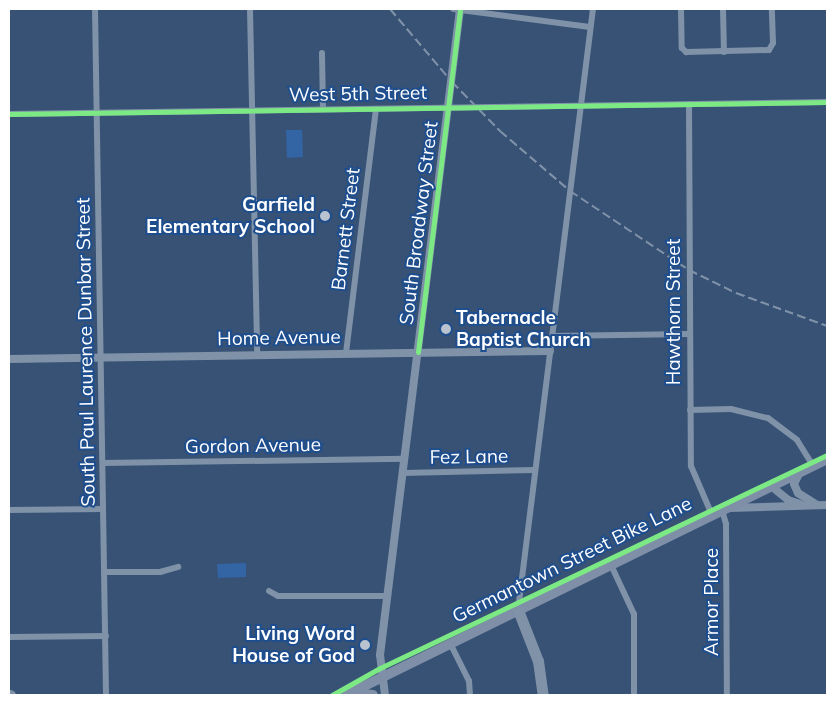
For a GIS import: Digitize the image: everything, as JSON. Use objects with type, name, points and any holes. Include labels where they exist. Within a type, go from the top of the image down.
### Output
[{"type":"highway","points":[[518,610],[538,661],[543,695]]},
{"type":"main road","points":[[348,694],[827,460]]},
{"type":"main road","points":[[348,694],[362,692],[374,695]]},
{"type":"street","name":"South Paul Laurence Dunbar Street","points":[[95,9],[106,695]]},
{"type":"street","points":[[250,9],[256,355]]},
{"type":"street","points":[[457,9],[590,26]]},
{"type":"street","name":"South Broadway Street","points":[[385,695],[380,662],[448,108],[457,9]]},
{"type":"street","points":[[518,610],[592,9]]},
{"type":"street","points":[[681,9],[683,51],[724,52],[771,48],[772,9]]},
{"type":"street","points":[[723,9],[724,52]]},
{"type":"street","points":[[322,53],[323,109]]},
{"type":"street","name":"West 5th Street","points":[[9,114],[827,102]]},
{"type":"street","name":"Hawthorn Street","points":[[689,104],[692,475],[712,515]]},
{"type":"street","name":"Barnett Street","points":[[346,353],[376,109]]},
{"type":"street","points":[[552,336],[690,334]]},
{"type":"street","name":"Home Avenue","points":[[9,359],[550,351]]},
{"type":"street","points":[[690,410],[731,409],[768,418],[797,440],[813,466]]},
{"type":"street","name":"Gordon Avenue","points":[[103,463],[405,459]]},
{"type":"street","name":"Fez Lane","points":[[403,473],[535,470]]},
{"type":"street","points":[[800,472],[794,484],[798,493],[819,505]]},
{"type":"street","points":[[771,486],[794,503],[827,505]]},
{"type":"street","points":[[725,509],[827,505]]},
{"type":"street","points":[[9,510],[103,509]]},
{"type":"street","name":"Armor Place","points":[[725,509],[728,695]]},
{"type":"street","points":[[611,565],[635,619],[634,695]]},
{"type":"street","points":[[104,572],[160,572],[178,568]]},
{"type":"street","points":[[269,591],[278,596],[388,596]]},
{"type":"street","points":[[9,637],[106,636]]},
{"type":"street","points":[[450,643],[469,681],[470,695]]},
{"type":"shaded area","points":[[286,130],[302,130],[303,157],[287,158]]},
{"type":"shaded area","points":[[246,563],[246,577],[218,578],[217,564]]},
{"type":"railway","points":[[390,9],[452,82],[500,131],[570,191],[689,270],[736,293],[827,326]]},
{"type":"cycle path","points":[[418,352],[460,9]]},
{"type":"cycle path","points":[[9,114],[827,102]]},
{"type":"cycle path","name":"Germantown Street Bike Lane","points":[[332,695],[380,668],[827,455]]},
{"type":"place","name":"Garfield Elementary School","points":[[325,216]]},
{"type":"place","name":"Tabernacle Baptist Church","points":[[446,329]]},
{"type":"place","name":"Living Word House of God","points":[[365,645]]}]
